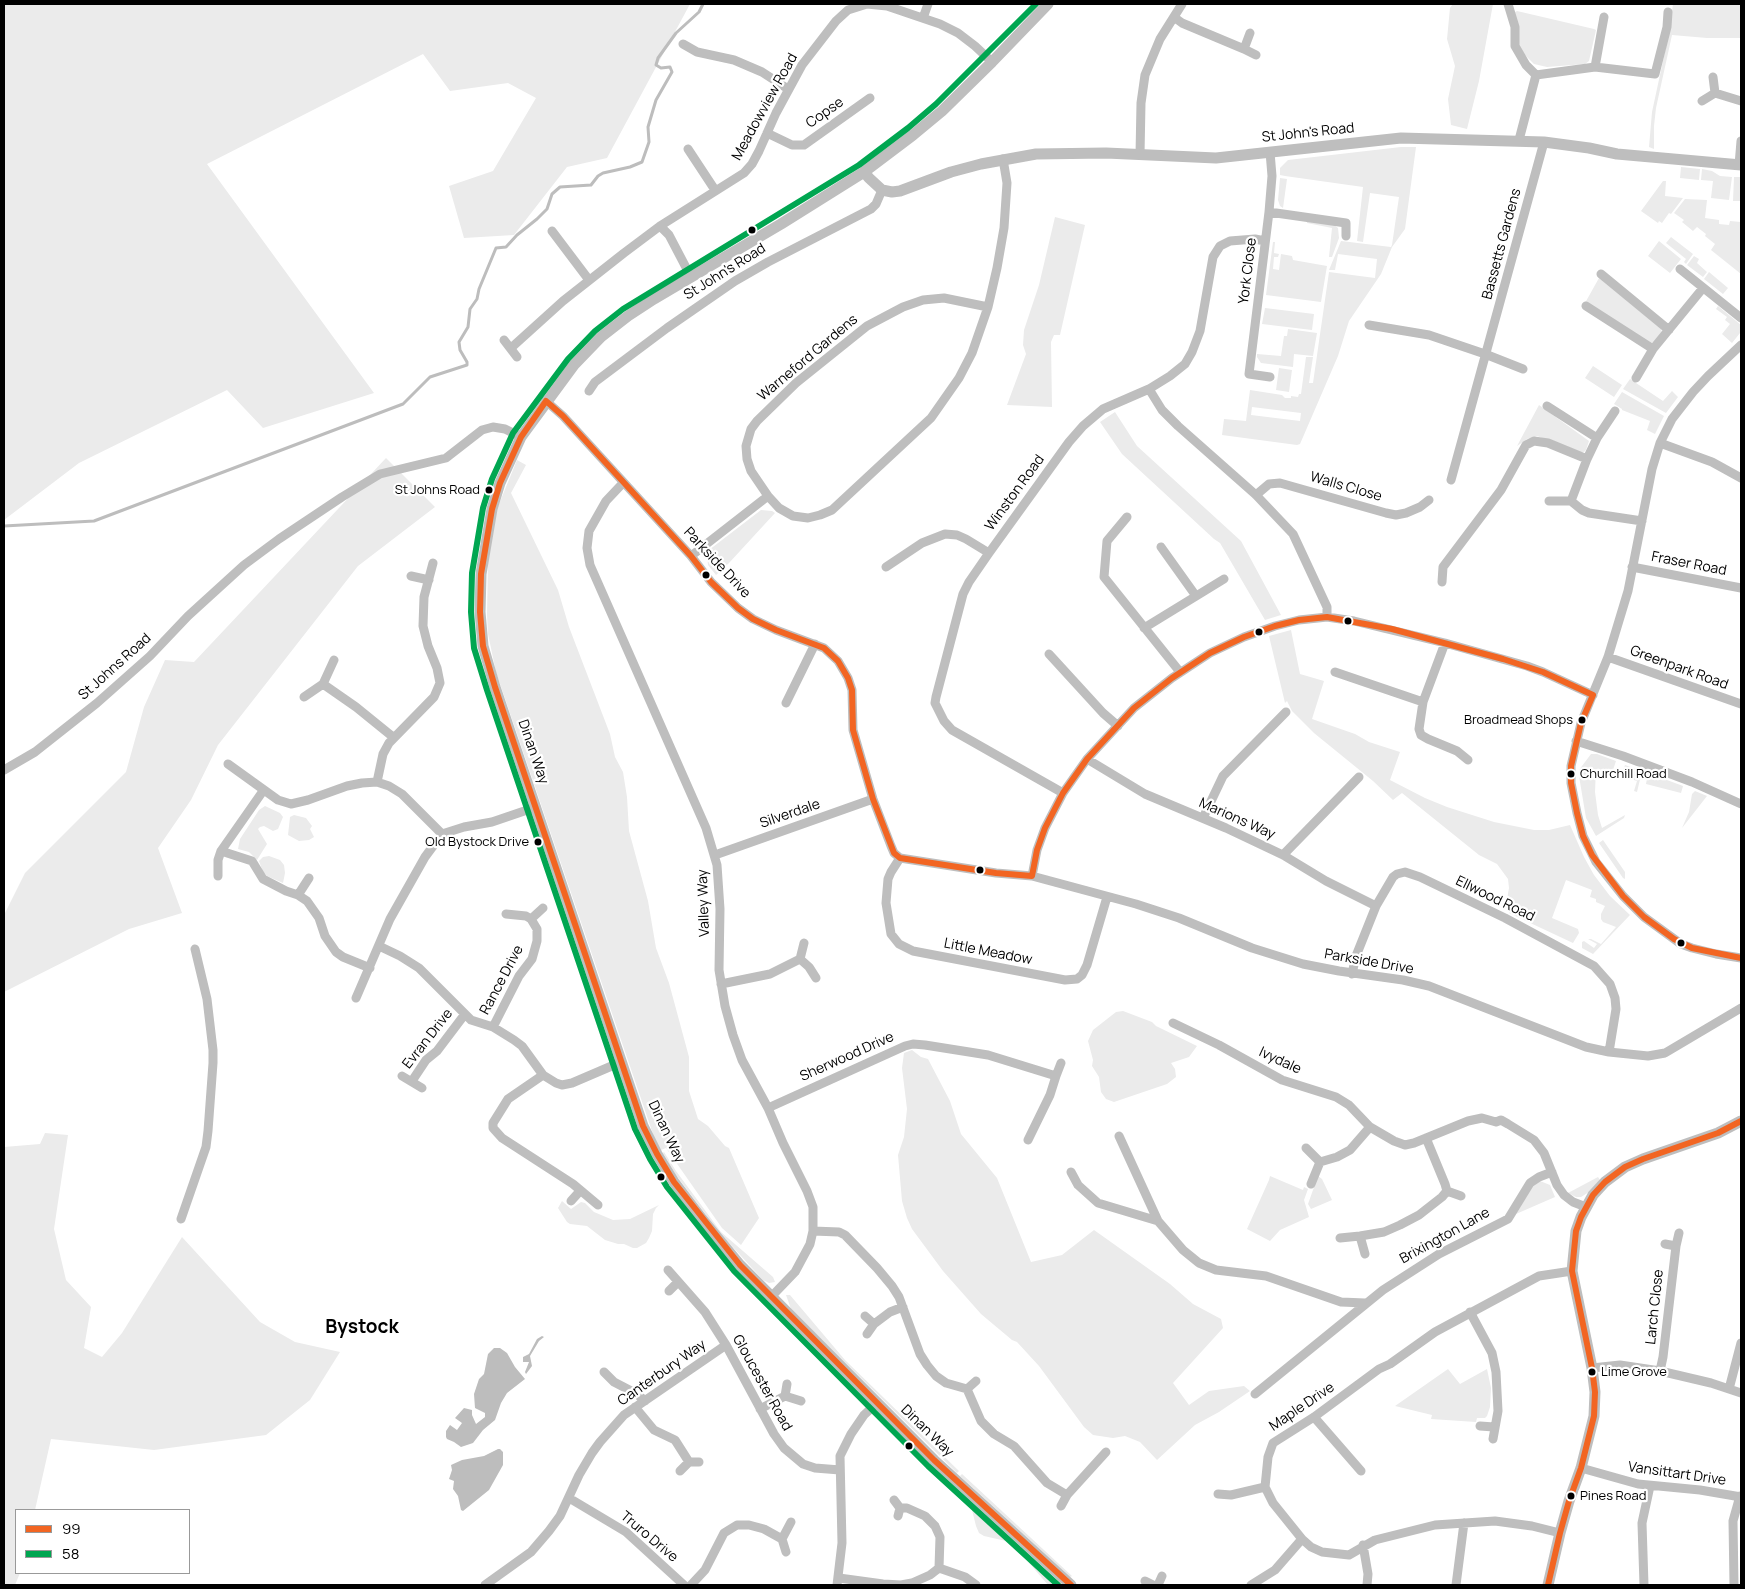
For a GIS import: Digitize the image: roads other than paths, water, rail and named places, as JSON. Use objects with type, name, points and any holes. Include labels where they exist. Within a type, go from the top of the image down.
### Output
[{"type":"street","name":"Meadowview Road","points":[[511,348],[563,301],[660,226],[744,173],[756,157],[788,89],[802,65],[846,7],[866,4],[880,6],[940,24],[958,33],[992,62]]},
{"type":"street","points":[[923,18],[928,4]]},
{"type":"street","name":"Dinan Way","points":[[1048,4],[942,111],[913,136],[864,172],[628,316],[601,337],[574,365],[546,401],[522,437],[500,484],[492,509],[481,574],[480,612],[483,646],[495,687],[621,1062],[644,1126],[657,1154],[674,1182],[725,1248],[771,1297],[955,1479],[1071,1585]]},
{"type":"street","points":[[1140,155],[1141,103],[1145,75],[1160,39],[1182,4]]},
{"type":"street","points":[[1508,4],[1516,27],[1515,46],[1526,65],[1536,75]]},
{"type":"street","points":[[1536,75],[1595,67],[1655,74],[1667,27],[1668,12]]},
{"type":"street","points":[[1174,17],[1256,55]]},
{"type":"street","points":[[1595,67],[1604,17]]},
{"type":"street","points":[[1244,49],[1250,33]]},
{"type":"street","points":[[684,44],[698,52],[734,60],[762,72],[788,89]]},
{"type":"street","points":[[1519,140],[1536,75]]},
{"type":"street","points":[[1713,77],[1715,93]]},
{"type":"street","points":[[1702,101],[1715,93],[1741,100]]},
{"type":"street","name":"Copse","points":[[766,133],[792,145],[804,144],[870,98]]},
{"type":"street","name":"St John's Road","points":[[589,391],[595,382],[667,328],[735,281],[871,209],[876,204],[882,190],[900,191],[951,172],[1003,159],[1067,153],[1216,158],[1401,138],[1519,140],[1589,148],[1617,154],[1740,165]]},
{"type":"street","points":[[1740,165],[1741,141]]},
{"type":"street","name":"Bassetts Gardens","points":[[1451,480],[1544,142]]},
{"type":"street","points":[[688,149],[715,190]]},
{"type":"street","name":"York Close","points":[[1270,152],[1272,176],[1270,212],[1249,374],[1270,377]]},
{"type":"street","points":[[694,159],[703,153]]},
{"type":"street","name":"Warneford Gardens","points":[[988,307],[944,298],[923,300],[903,307],[867,326],[796,383],[757,421],[751,429],[746,446],[747,459],[751,471],[768,496],[779,508],[793,516],[808,518],[832,510],[932,418],[959,378],[972,353],[988,307],[1004,228],[1007,183],[1003,159]]},
{"type":"street","points":[[864,172],[882,190]]},
{"type":"street","points":[[1270,212],[1346,224],[1346,236]]},
{"type":"street","points":[[660,226],[669,235],[691,277]]},
{"type":"street","points":[[552,231],[589,280]]},
{"type":"street","name":"Winston Road","points":[[1063,793],[952,730],[944,721],[936,703],[960,600],[969,582],[989,553],[1069,442],[1083,426],[1103,410],[1149,389],[1185,364],[1200,331],[1210,269],[1216,250],[1230,241],[1255,239],[1265,241]]},
{"type":"street","points":[[1680,269],[1741,318]]},
{"type":"street","points":[[1601,274],[1669,330]]},
{"type":"street","points":[[1636,378],[1653,349],[1703,288]]},
{"type":"street","points":[[1586,306],[1653,349]]},
{"type":"street","points":[[1369,325],[1430,335],[1523,369]]},
{"type":"street","points":[[504,340],[517,357]]},
{"type":"street","points":[[1741,345],[1693,392],[1672,419],[1660,443],[1652,469],[1622,610],[1608,657],[1581,723],[1571,766],[1571,783],[1583,836],[1592,855],[1623,896],[1644,917],[1681,944],[1716,954],[1741,958]]},
{"type":"street","points":[[1149,389],[1162,410],[1256,495],[1293,534],[1326,606],[1327,617]]},
{"type":"street","name":"Parkside Drive","points":[[546,401],[563,416],[691,556],[711,582],[745,613],[776,630],[824,648],[838,661],[848,678],[852,690],[853,730],[873,799],[891,846],[900,858],[996,873],[1032,876],[1179,918],[1252,948],[1303,964],[1429,986],[1586,1047],[1609,1052],[1648,1056],[1665,1053],[1741,1008]]},
{"type":"street","points":[[1547,406],[1597,438]]},
{"type":"street","points":[[1571,502],[1597,438],[1615,411]]},
{"type":"street","name":"St Johns Road","points":[[4,770],[35,752],[97,703],[150,656],[188,616],[244,565],[342,497],[380,474],[446,458],[482,430],[492,427],[506,428],[522,437]]},
{"type":"street","points":[[1442,582],[1443,568],[1501,490],[1526,445],[1534,441],[1548,443],[1587,459]]},
{"type":"street","points":[[1660,443],[1712,462],[1741,478]]},
{"type":"street","name":"Valley Way","points":[[623,483],[606,501],[589,531],[587,548],[590,565],[706,828],[715,854],[719,881],[719,970],[733,1035],[742,1060],[768,1108],[813,1207],[813,1231],[803,1260],[784,1285],[771,1297]]},
{"type":"street","name":"Walls Close","points":[[1256,495],[1269,484],[1280,483],[1396,515],[1420,507],[1429,500]]},
{"type":"street","points":[[691,556],[768,496]]},
{"type":"street","points":[[1549,500],[1571,502],[1589,513],[1642,521]]},
{"type":"street","points":[[1127,517],[1107,541],[1104,577],[1180,672]]},
{"type":"street","points":[[886,567],[922,543],[945,534],[957,535],[989,553]]},
{"type":"street","points":[[1161,547],[1196,596]]},
{"type":"street","points":[[377,782],[383,754],[393,737],[434,697],[440,683],[423,626],[424,598],[433,563]]},
{"type":"street","name":"Fraser Road","points":[[1632,568],[1741,588]]},
{"type":"street","points":[[412,576],[429,580]]},
{"type":"street","points":[[1144,628],[1224,579]]},
{"type":"street","points":[[1032,876],[1040,843],[1063,793],[1087,759],[1134,708],[1180,672],[1210,653],[1244,637],[1286,623],[1327,617],[1364,623],[1445,643],[1543,672],[1593,695]]},
{"type":"street","points":[[1445,643],[1423,702],[1419,729],[1421,735],[1457,751],[1468,760]]},
{"type":"street","points":[[786,703],[815,644]]},
{"type":"street","points":[[1049,654],[1103,713],[1118,726]]},
{"type":"street","name":"Greenpark Road","points":[[1608,657],[1741,704]]},
{"type":"street","points":[[304,697],[323,684],[334,660]]},
{"type":"street","points":[[1335,672],[1423,702]]},
{"type":"street","points":[[323,684],[393,737]]},
{"type":"street","points":[[1203,818],[1223,776],[1286,712]]},
{"type":"street","points":[[1576,741],[1676,776],[1741,804]]},
{"type":"street","name":"Marions Way","points":[[1087,759],[1145,794],[1283,855],[1326,881],[1376,906]]},
{"type":"street","points":[[228,764],[263,791],[278,800],[291,804],[347,786],[377,782],[389,786],[402,794],[442,834]]},
{"type":"street","points":[[1283,855],[1359,777]]},
{"type":"street","points":[[218,876],[218,860],[221,851],[263,791]]},
{"type":"street","name":"Silverdale","points":[[715,854],[873,799]]},
{"type":"street","points":[[356,998],[390,919],[425,857],[442,834],[464,827],[492,822],[536,807]]},
{"type":"street","points":[[221,851],[252,861],[263,879],[298,895],[314,910],[325,936],[336,952],[343,957],[370,968]]},
{"type":"street","name":"Little Meadow","points":[[900,858],[888,879],[886,903],[891,934],[899,944],[913,952],[1056,979],[1073,980],[1082,974],[1087,965],[1107,897]]},
{"type":"street","name":"Ellwood Road","points":[[1352,974],[1356,956],[1376,906],[1392,878],[1405,872],[1420,877],[1505,918],[1594,966],[1610,984],[1615,998],[1615,1017],[1609,1052]]},
{"type":"street","points":[[298,895],[309,878]]},
{"type":"street","points":[[506,914],[526,916],[531,919],[543,908]]},
{"type":"street","name":"Rance Drive","points":[[493,1027],[519,976],[532,960],[537,941],[537,929],[531,919]]},
{"type":"street","points":[[721,984],[770,974],[800,958],[804,943]]},
{"type":"street","points":[[379,946],[420,968],[443,994],[471,1020],[504,1032],[522,1046],[543,1075],[556,1083],[562,1085],[590,1076],[621,1062]]},
{"type":"street","points":[[182,1219],[206,1147],[213,1063],[207,998],[195,948]]},
{"type":"street","points":[[800,958],[809,966],[816,978]]},
{"type":"street","name":"Evran Drive","points":[[412,1081],[426,1060],[440,1047],[465,1014]]},
{"type":"street","name":"Ivydale","points":[[1173,1023],[1219,1045],[1282,1080],[1336,1097],[1350,1105],[1370,1127],[1394,1141],[1405,1144],[1426,1138],[1468,1121],[1482,1118],[1496,1122],[1501,1120],[1534,1140],[1544,1153],[1552,1172]]},
{"type":"street","name":"Sherwood Drive","points":[[768,1108],[874,1059],[912,1044],[988,1055],[1056,1076]]},
{"type":"street","points":[[1028,1140],[1050,1095],[1061,1063]]},
{"type":"street","points":[[543,1075],[508,1099],[493,1123],[493,1128],[502,1138],[562,1176],[598,1205]]},
{"type":"street","name":"Evran Drive","points":[[402,1076],[422,1088]]},
{"type":"street","points":[[1548,1585],[1560,1533],[1581,1468],[1594,1416],[1595,1392],[1592,1368],[1572,1271],[1576,1231],[1593,1196],[1605,1182],[1625,1167],[1643,1159],[1718,1134],[1741,1121]]},
{"type":"street","points":[[1320,1162],[1337,1157],[1350,1150],[1370,1127]]},
{"type":"street","points":[[1119,1136],[1158,1222],[1183,1250],[1199,1263],[1216,1270],[1266,1276],[1341,1302],[1365,1303]]},
{"type":"street","points":[[1426,1138],[1443,1176],[1447,1190]]},
{"type":"street","points":[[1306,1148],[1320,1162]]},
{"type":"street","points":[[1311,1184],[1320,1162]]},
{"type":"street","points":[[1070,1172],[1078,1185],[1098,1203],[1158,1222]]},
{"type":"street","points":[[1552,1172],[1557,1185],[1564,1195],[1586,1208]]},
{"type":"street","name":"Brixington Lane","points":[[1256,1394],[1383,1290],[1439,1254],[1508,1219],[1530,1183],[1552,1172]]},
{"type":"street","points":[[1447,1190],[1461,1196]]},
{"type":"street","points":[[1340,1238],[1384,1232],[1419,1215],[1434,1205],[1447,1190]]},
{"type":"street","points":[[571,1201],[580,1191]]},
{"type":"street","points":[[813,1231],[839,1232],[845,1235],[892,1286],[903,1306],[914,1340],[926,1365],[946,1383],[967,1389]]},
{"type":"street","name":"Larch Close","points":[[1660,1371],[1679,1233]]},
{"type":"street","points":[[1360,1236],[1365,1254]]},
{"type":"street","points":[[1665,1244],[1676,1246]]},
{"type":"street","name":"Gloucester Road","points":[[668,1270],[705,1312],[726,1345],[774,1434],[784,1448],[799,1460],[815,1468],[840,1470]]},
{"type":"street","name":"Maple Drive","points":[[1265,1487],[1268,1457],[1273,1443],[1435,1332],[1539,1276],[1572,1271]]},
{"type":"street","points":[[669,1291],[678,1282]]},
{"type":"street","points":[[867,1334],[874,1324],[890,1312],[903,1306]]},
{"type":"street","points":[[1470,1312],[1492,1353],[1496,1372],[1498,1411],[1493,1439]]},
{"type":"street","points":[[865,1316],[874,1324]]},
{"type":"street","points":[[1729,1389],[1741,1343]]},
{"type":"street","name":"Canterbury Way","points":[[485,1585],[497,1582],[531,1552],[560,1516],[579,1475],[600,1442],[624,1415],[726,1345]]},
{"type":"street","points":[[1592,1368],[1620,1365],[1660,1371],[1711,1383],[1741,1393]]},
{"type":"street","points":[[604,1372],[614,1382],[638,1394],[645,1400]]},
{"type":"street","points":[[967,1389],[976,1381]]},
{"type":"street","points":[[785,1396],[787,1384]]},
{"type":"street","points":[[967,1389],[981,1421],[994,1434],[1014,1446],[1047,1483],[1067,1495]]},
{"type":"street","points":[[760,1409],[785,1396],[801,1401]]},
{"type":"street","points":[[877,1403],[864,1415],[851,1434],[840,1456],[842,1543],[838,1581],[901,1585],[912,1583],[930,1575],[938,1568],[940,1537],[935,1526],[926,1516],[907,1508],[899,1512],[894,1500]]},
{"type":"street","points":[[635,1407],[654,1430],[675,1440],[689,1462]]},
{"type":"street","points":[[1314,1416],[1361,1471]]},
{"type":"street","points":[[1480,1426],[1494,1428]]},
{"type":"street","points":[[1061,1506],[1067,1495],[1106,1452]]},
{"type":"street","points":[[680,1471],[689,1462],[699,1462]]},
{"type":"street","name":"Vansittart Drive","points":[[1581,1468],[1616,1479],[1650,1486],[1741,1496]]},
{"type":"street","points":[[1644,1585],[1642,1523],[1650,1486]]},
{"type":"street","points":[[1218,1494],[1231,1495],[1265,1487],[1273,1503],[1302,1539],[1311,1547],[1322,1552],[1349,1555],[1363,1545],[1375,1540],[1435,1525],[1495,1522],[1532,1526],[1560,1533]]},
{"type":"street","points":[[1734,1585],[1734,1521],[1741,1496]]},
{"type":"street","name":"Truro Drive","points":[[568,1498],[626,1532],[684,1585]]},
{"type":"street","points":[[782,1539],[791,1522]]},
{"type":"street","points":[[1456,1585],[1464,1523]]},
{"type":"street","points":[[691,1585],[705,1570],[724,1533],[737,1526],[749,1525],[764,1529],[782,1539],[786,1552]]},
{"type":"street","points":[[1251,1585],[1275,1570],[1302,1539]]},
{"type":"street","points":[[1363,1545],[1368,1574],[1367,1585]]},
{"type":"street","points":[[938,1568],[965,1577],[976,1585]]},
{"type":"street","points":[[1158,1585],[1162,1576]]},
{"type":"waterway","points":[[4,526],[94,521],[403,404],[430,377],[467,365],[460,350],[459,342],[468,327],[470,309],[477,299],[479,289],[496,248],[506,247],[517,235],[537,219],[547,209],[552,194],[560,187],[591,185],[603,173],[630,167],[642,162],[649,142],[648,127],[656,100],[672,72],[670,67],[661,68],[656,65],[658,58],[676,33],[699,12],[703,4]]},
{"type":"place","name":"St Johns Road","points":[[489,490]]},
{"type":"place","name":"Broadmead Shops","points":[[1582,720]]},
{"type":"place","name":"Churchill Road","points":[[1571,774]]},
{"type":"place","name":"Old Bystock Drive","points":[[538,842]]},
{"type":"place","name":"Lime Grove","points":[[1592,1372]]},
{"type":"place","name":"Pines Road","points":[[1571,1496]]},
{"type":"district","name":"Bystock","points":[[362,1328]]}]
